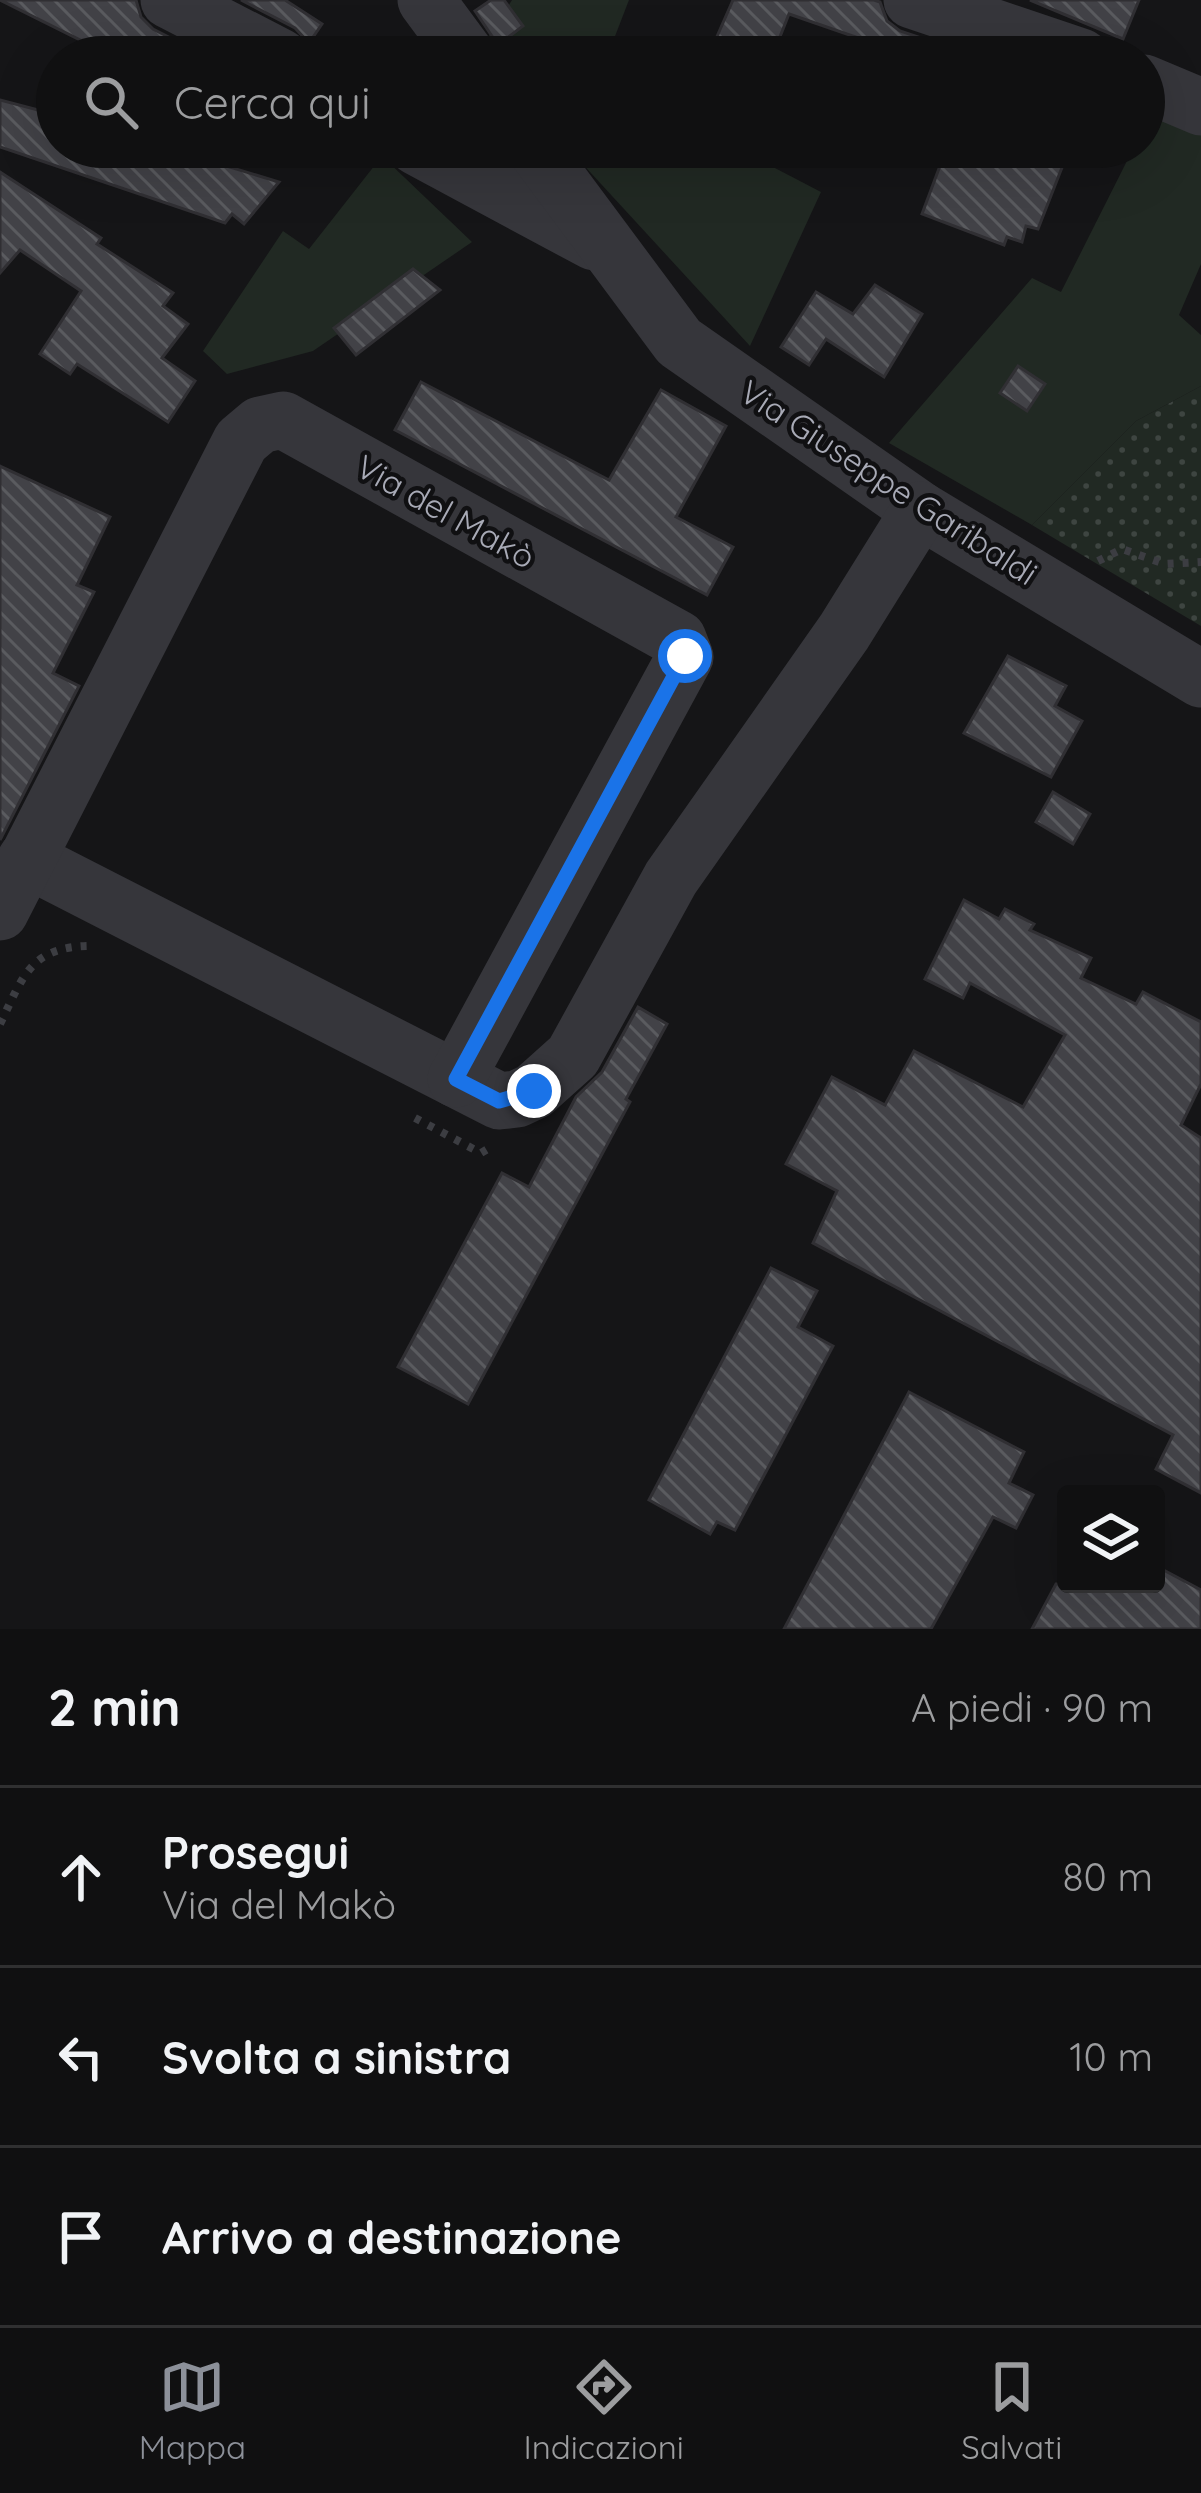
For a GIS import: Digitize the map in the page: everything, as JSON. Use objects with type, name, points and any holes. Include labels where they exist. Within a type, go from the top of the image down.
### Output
[{"type":"street","points":[[169,0],[239,36]]},
{"type":"street","points":[[426,0],[453,36]]},
{"type":"street","points":[[913,0],[1019,36]]},
{"type":"street","points":[[1165,91],[1201,106]]},
{"type":"street","name":"Via Giuseppe Garibaldi","points":[[457,168],[609,249]]},
{"type":"street","name":"Via Giuseppe Garibaldi","points":[[549,168],[680,342],[920,510],[1201,680]]},
{"type":"street","name":"Via del Makò","points":[[0,912],[241,441],[260,425],[283,420],[678,639],[685,656],[456,1079]]},
{"type":"street","points":[[26,860],[499,1101],[517,1099],[534,1091],[573,1056],[670,878],[844,632],[920,510]]},
{"type":"path","points":[[1064,596],[1103,555],[1122,549],[1165,563],[1201,562]]},
{"type":"shaded area","points":[[512,0],[629,0],[615,36],[489,36]]},
{"type":"shaded area","points":[[1165,107],[1201,119],[1201,264],[1179,315],[1201,335],[1201,386],[1136,421],[1032,525],[889,443],[1032,278],[1061,292],[1123,168],[1165,168]]},
{"type":"shaded area","points":[[373,168],[395,168],[472,242],[313,351],[227,374],[203,351],[283,231],[309,249]]},
{"type":"shaded area","points":[[586,168],[775,168],[821,192],[750,346]]},
{"type":"shaded area","points":[[1201,386],[1201,626],[1032,525],[1136,421]]},
{"type":"building","points":[[0,0],[136,0],[141,17],[167,36],[72,36]]},
{"type":"building","points":[[241,0],[285,0],[322,24],[314,36],[302,36]]},
{"type":"building","points":[[491,0],[504,0],[523,26],[510,36],[492,36],[475,11]]},
{"type":"building","points":[[733,0],[874,0],[880,2],[887,21],[915,36],[853,36],[789,14],[780,36],[717,36]]},
{"type":"building","points":[[1030,0],[1139,0],[1124,36]]},
{"type":"building","points":[[0,100],[36,109],[36,159],[0,147]]},
{"type":"building","points":[[62,168],[233,168],[279,182],[244,224],[232,214],[225,223]]},
{"type":"building","points":[[939,168],[1062,168],[1038,229],[1026,226],[1022,242],[1007,237],[1004,245],[922,214]]},
{"type":"building","points":[[0,172],[101,238],[97,244],[173,293],[163,306],[188,324],[162,358],[195,381],[168,422],[77,364],[70,374],[40,354],[81,291],[20,250],[0,273]]},
{"type":"building","points":[[413,269],[440,290],[356,355],[334,328]]},
{"type":"building","points":[[875,285],[922,314],[884,377],[826,339],[809,365],[781,347],[816,292],[853,314]]},
{"type":"building","points":[[1018,366],[1045,384],[1027,411],[1000,393]]},
{"type":"building","points":[[421,382],[609,480],[661,390],[726,426],[676,517],[733,547],[707,595],[395,430]]},
{"type":"building","points":[[0,466],[110,517],[77,585],[94,592],[53,673],[79,686],[0,840]]},
{"type":"building","points":[[1008,656],[1066,686],[1055,706],[1082,721],[1051,777],[964,733]]},
{"type":"building","points":[[1053,792],[1090,814],[1073,844],[1036,822]]},
{"type":"building","points":[[964,900],[999,919],[1005,909],[1034,924],[1030,930],[1091,958],[1081,978],[1136,1004],[1143,992],[1201,1022],[1201,1084],[1181,1125],[1201,1138],[1201,1493],[1156,1469],[1173,1435],[813,1243],[837,1191],[786,1164],[832,1077],[885,1105],[914,1051],[1023,1107],[1065,1035],[970,983],[963,998],[925,979]]},
{"type":"building","points":[[638,1007],[667,1024],[468,1404],[398,1367],[502,1173],[529,1187],[576,1097],[602,1072]]},
{"type":"building","points":[[771,1268],[817,1291],[798,1327],[833,1346],[735,1530],[717,1522],[710,1534],[649,1500]]},
{"type":"building","points":[[909,1392],[1024,1452],[1009,1483],[1033,1495],[1016,1528],[993,1517],[931,1629],[784,1629]]},
{"type":"building","points":[[1165,1571],[1201,1590],[1201,1629],[1032,1629],[1056,1584],[1057,1593],[1165,1593]]},
{"type":"route","points":[[534,1091],[499,1101],[456,1079],[685,656]]}]
